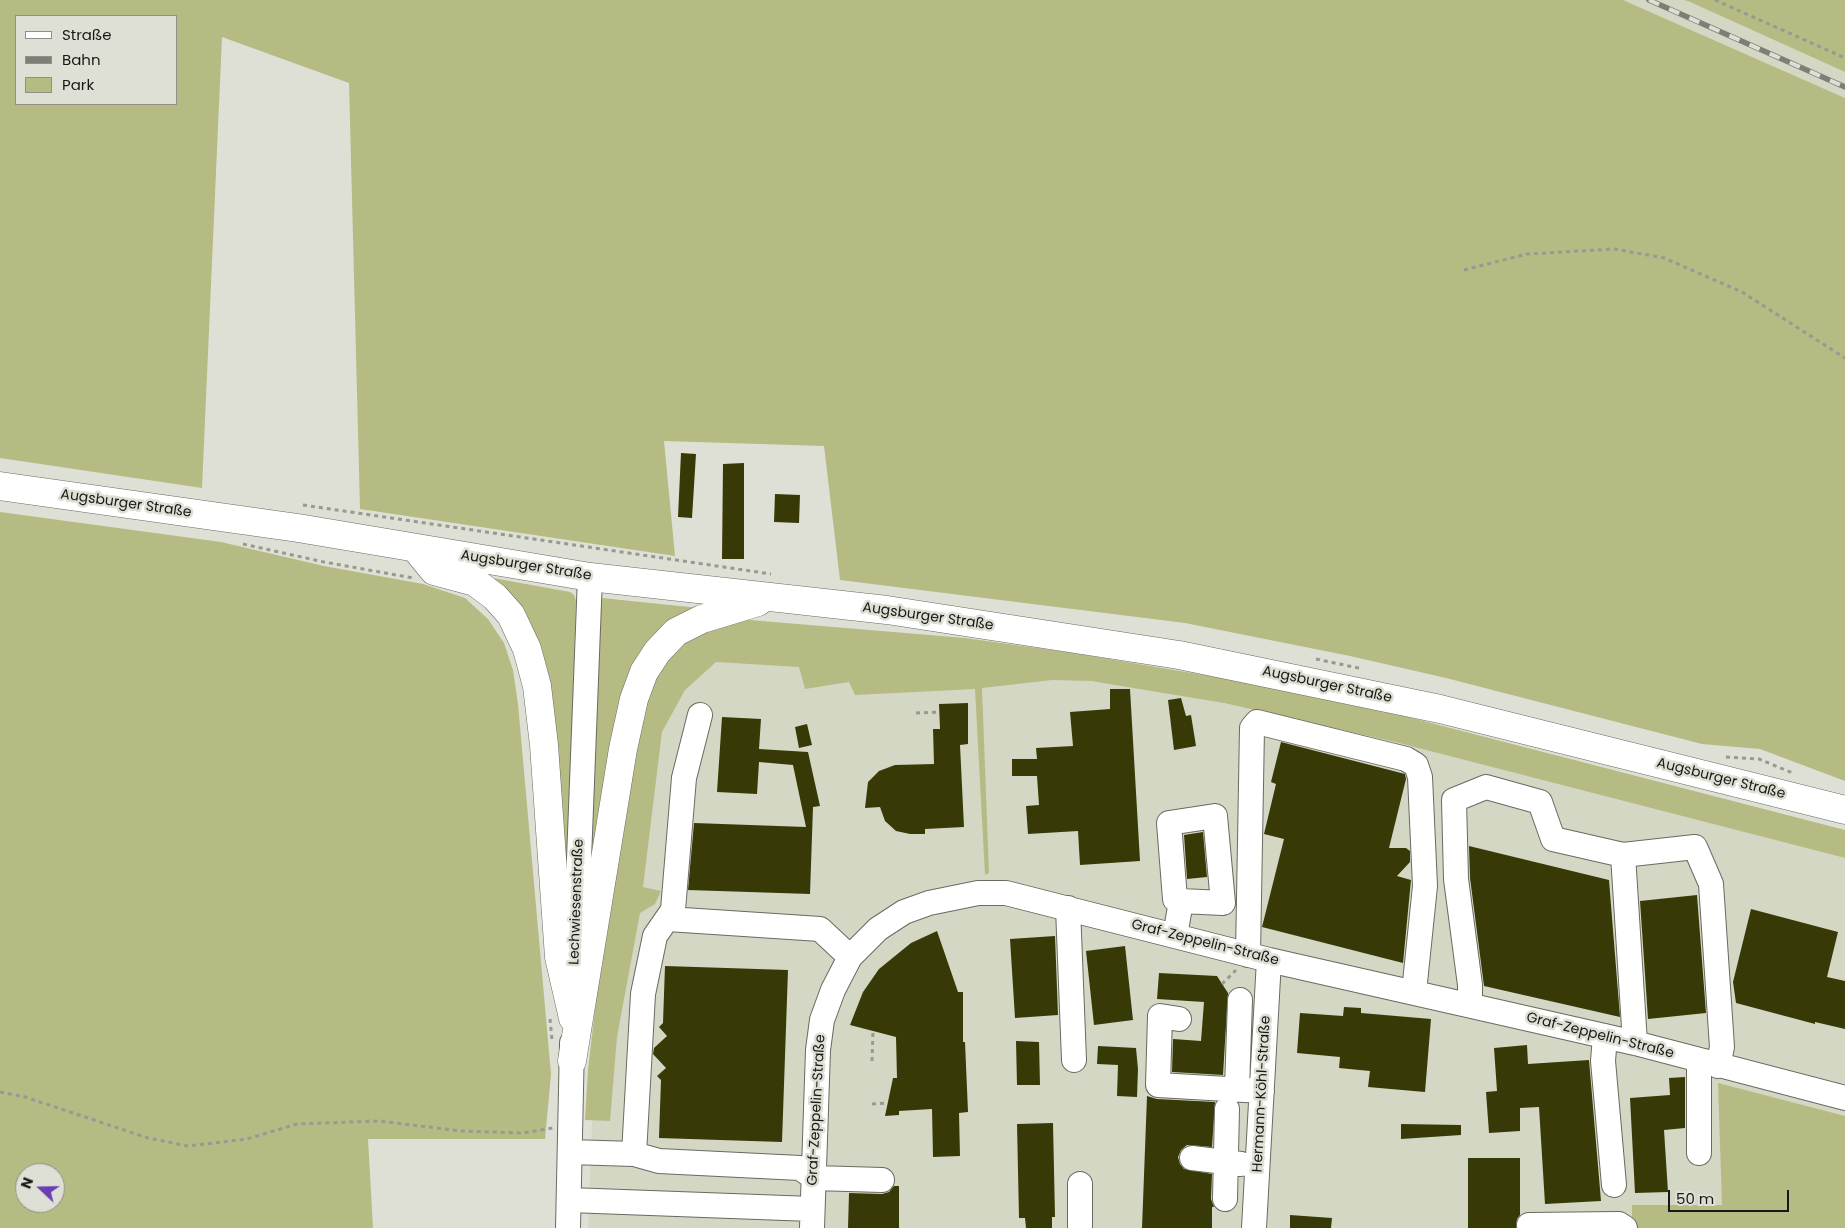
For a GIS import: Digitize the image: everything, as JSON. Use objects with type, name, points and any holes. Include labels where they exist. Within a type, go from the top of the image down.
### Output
[{"type":"main road","name":"Augsburger Straße","points":[[0,486],[298,528],[590,577],[887,610],[1179,655],[1440,709],[1845,810]]},
{"type":"main road","points":[[416,549],[434,571],[475,582],[495,597],[511,615],[527,649],[537,686],[544,745],[559,957],[561,1016]]},
{"type":"main road","points":[[572,1061],[623,749],[634,699],[644,672],[657,652],[676,632],[702,619],[772,598]]},
{"type":"street","name":"Lechwiesenstraße","points":[[568,1228],[570,1152],[563,1128],[572,1061],[561,1016],[590,577]]},
{"type":"street","points":[[634,1154],[643,994],[656,936],[673,910],[684,778],[700,715]]},
{"type":"street","name":"Hermann-Köhl-Straße","points":[[1254,1228],[1262,1091],[1262,966],[1252,728],[1257,722],[1406,760],[1416,765],[1420,786],[1425,886],[1414,992]]},
{"type":"street","points":[[1470,1004],[1470,985],[1456,879],[1454,800],[1486,787],[1540,802],[1554,839],[1623,854],[1695,848],[1711,884],[1722,1047],[1708,1064],[1699,1154]]},
{"type":"street","points":[[1623,854],[1635,1043]]},
{"type":"street","name":"Graf-Zeppelin-Straße","points":[[812,1219],[818,1050],[822,1020],[833,990],[850,957],[878,929],[904,912],[929,903],[978,893],[1006,893],[1175,936],[1262,966],[1414,992],[1470,1004],[1635,1043],[1708,1064],[1845,1098]]},
{"type":"street","points":[[1175,936],[1180,901]]},
{"type":"street","points":[[1068,908],[1074,1060]]},
{"type":"street","points":[[668,919],[820,930],[850,957]]},
{"type":"street","points":[[1225,1199],[1240,1000]]},
{"type":"street","points":[[1179,1019],[1160,1016],[1158,1085],[1232,1099],[1262,1091]]},
{"type":"street","points":[[1605,1036],[1603,1061],[1614,1185]]},
{"type":"street","points":[[570,1152],[634,1154],[659,1161],[800,1168],[814,1178],[882,1180]]},
{"type":"street","points":[[1192,1158],[1257,1166]]},
{"type":"street","points":[[1080,1184],[1080,1228]]},
{"type":"street","points":[[569,1200],[812,1219]]},
{"type":"street","points":[[1529,1224],[1619,1224],[1625,1228]]},
{"type":"path","points":[[1715,0],[1845,58]]},
{"type":"path","points":[[1464,270],[1527,254],[1605,249],[1615,249],[1664,258],[1742,292],[1845,358]]},
{"type":"path","points":[[242,544],[324,562],[418,579]]},
{"type":"path","points":[[916,713],[939,712]]},
{"type":"path","points":[[1222,984],[1237,969],[1262,966]]},
{"type":"path","points":[[552,1042],[561,1016]]},
{"type":"path","points":[[872,1061],[873,1031]]},
{"type":"path","points":[[0,1092],[25,1097],[148,1138],[188,1146],[247,1139],[297,1124],[379,1121],[461,1131],[523,1133],[563,1128]]},
{"type":"path","points":[[872,1104],[888,1103]]},
{"type":"shaded area","points":[[1623,0],[1684,0],[1690,2],[1845,72],[1845,98]]},
{"type":"shaded area","points":[[711,658],[978,666],[1154,690],[1224,703],[1395,742],[1845,858],[1845,1228],[588,1228],[592,1121],[653,804],[662,732],[679,696]]},
{"type":"green space","points":[[0,0],[1623,0],[1845,98],[1845,781],[1760,749],[1702,744],[1446,678],[1350,656],[1185,623],[840,580],[824,446],[664,441],[675,556],[360,509],[349,83],[222,37],[202,488],[0,458]]},
{"type":"green space","points":[[1684,0],[1845,0],[1845,72],[1690,2]]},
{"type":"green space","points":[[0,512],[221,542],[324,566],[423,584],[465,598],[488,619],[504,643],[513,670],[518,704],[551,1074],[545,1139],[368,1139],[373,1228],[0,1228]]},
{"type":"green space","points":[[493,578],[570,592],[574,595],[576,601],[566,922],[550,711]]},
{"type":"green space","points":[[602,598],[699,608],[659,637],[588,914],[598,602]]},
{"type":"green space","points":[[738,619],[965,638],[1073,653],[1222,678],[1408,717],[1845,830],[1845,858],[1395,742],[1224,703],[1091,681],[1052,680],[982,688],[989,873],[985,875],[975,689],[855,695],[849,682],[805,689],[799,667],[716,662],[685,690],[662,732],[643,887],[661,891],[655,904],[640,913],[617,1037],[610,1121],[585,1120],[588,1070],[608,896],[645,692],[679,641]]},
{"type":"green space","points":[[1718,1083],[1845,1116],[1845,1228],[1632,1228],[1632,1205],[1722,1205]]},
{"type":"building","points":[[681,453],[696,454],[692,518],[678,517]]},
{"type":"building","points":[[744,463],[744,559],[722,559],[723,464]]},
{"type":"building","points":[[775,494],[800,495],[799,523],[774,522]]},
{"type":"building","points":[[1110,689],[1130,689],[1140,861],[1080,865],[1078,831],[1028,834],[1026,806],[1039,805],[1037,776],[1012,776],[1012,759],[1037,759],[1036,748],[1073,746],[1070,712],[1110,709]]},
{"type":"building","points":[[1181,698],[1186,716],[1191,715],[1196,746],[1174,750],[1168,700]]},
{"type":"building","points":[[968,703],[968,744],[960,745],[964,827],[925,829],[925,834],[910,834],[896,831],[885,821],[880,807],[865,808],[868,782],[879,771],[895,765],[934,764],[933,729],[940,729],[939,704]]},
{"type":"building","points":[[722,717],[761,719],[759,749],[808,752],[820,806],[813,807],[810,894],[688,890],[694,823],[806,827],[793,765],[759,762],[757,794],[717,792]]},
{"type":"building","points":[[807,724],[812,745],[799,748],[795,727]]},
{"type":"building","points":[[1281,742],[1405,774],[1406,779],[1389,848],[1406,848],[1410,851],[1410,862],[1397,876],[1411,880],[1403,963],[1262,927],[1284,839],[1264,834],[1276,784],[1271,782]]},
{"type":"building","points":[[1203,832],[1207,877],[1187,879],[1184,835]]},
{"type":"building","points":[[1469,846],[1609,880],[1620,1017],[1484,986],[1470,878]]},
{"type":"building","points":[[1697,895],[1706,1013],[1648,1019],[1640,901]]},
{"type":"building","points":[[1751,909],[1838,932],[1827,977],[1845,981],[1845,1029],[1815,1022],[1815,1024],[1736,1003],[1733,982]]},
{"type":"building","points":[[937,931],[958,992],[963,992],[963,1042],[965,1042],[968,1112],[959,1113],[960,1156],[933,1157],[932,1109],[899,1111],[899,1115],[885,1116],[893,1078],[897,1078],[896,1037],[850,1025],[863,992],[879,969],[911,943]]},
{"type":"building","points":[[1055,936],[1058,1015],[1015,1018],[1010,939]]},
{"type":"building","points":[[1125,946],[1133,1020],[1094,1025],[1086,951]]},
{"type":"building","points":[[665,966],[788,970],[782,1142],[659,1138],[661,1080],[657,1076],[666,1068],[653,1054],[654,1048],[667,1036],[659,1027],[663,1023]]},
{"type":"building","points":[[1159,973],[1217,976],[1228,993],[1223,1075],[1172,1072],[1173,1039],[1201,1041],[1204,1002],[1157,999]]},
{"type":"building","points":[[1344,1007],[1361,1008],[1361,1013],[1431,1019],[1425,1092],[1368,1087],[1370,1071],[1339,1068],[1340,1057],[1297,1053],[1300,1013],[1343,1016]]},
{"type":"building","points":[[1016,1041],[1039,1042],[1040,1085],[1017,1085]]},
{"type":"building","points":[[1527,1045],[1528,1064],[1589,1060],[1601,1201],[1545,1204],[1539,1107],[1520,1108],[1520,1131],[1489,1133],[1486,1092],[1497,1091],[1494,1048]]},
{"type":"building","points":[[1098,1046],[1136,1048],[1138,1069],[1137,1097],[1117,1096],[1118,1065],[1097,1064]]},
{"type":"building","points":[[1685,1077],[1685,1128],[1664,1130],[1668,1192],[1635,1193],[1630,1098],[1670,1095],[1669,1078]]},
{"type":"building","points":[[1147,1096],[1157,1099],[1215,1102],[1212,1147],[1187,1145],[1181,1150],[1178,1157],[1184,1169],[1212,1174],[1211,1199],[1214,1207],[1212,1207],[1212,1228],[1142,1228]]},
{"type":"building","points":[[1053,1123],[1055,1217],[1052,1217],[1052,1228],[1026,1228],[1025,1218],[1019,1218],[1017,1124]]},
{"type":"building","points":[[1401,1124],[1461,1125],[1461,1135],[1401,1139]]},
{"type":"building","points":[[1468,1158],[1520,1158],[1520,1215],[1517,1219],[1516,1228],[1468,1228]]},
{"type":"building","points":[[894,1186],[899,1186],[899,1228],[848,1228],[849,1193],[882,1194],[889,1192]]},
{"type":"building","points":[[1290,1215],[1332,1218],[1331,1228],[1290,1228]]},
{"type":"railway","points":[[1649,0],[1845,87]]}]
